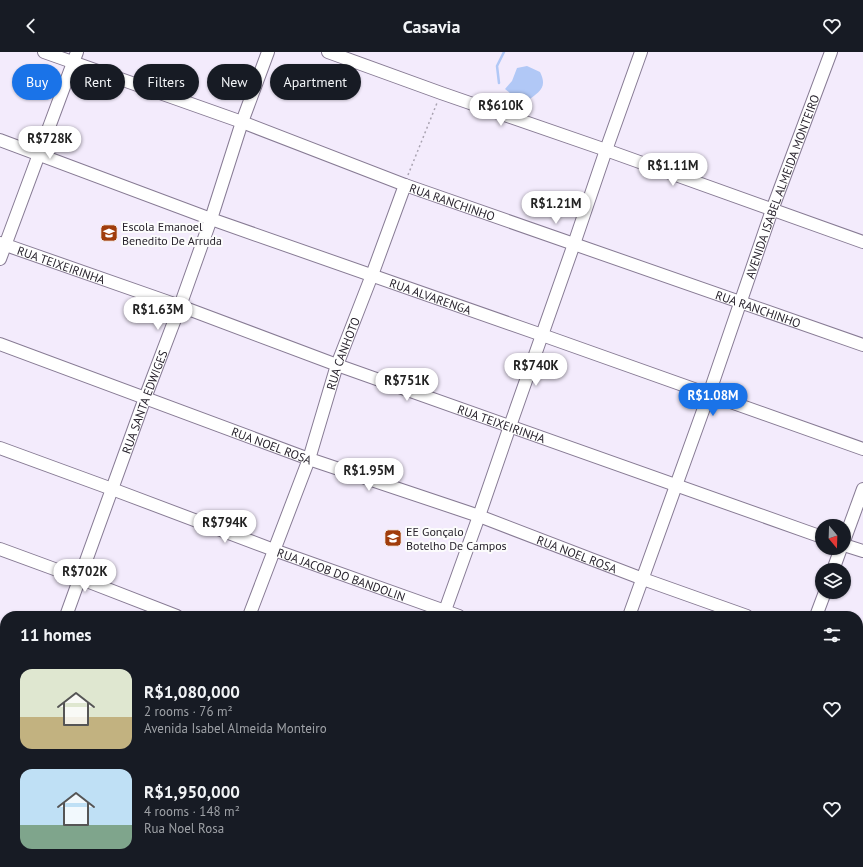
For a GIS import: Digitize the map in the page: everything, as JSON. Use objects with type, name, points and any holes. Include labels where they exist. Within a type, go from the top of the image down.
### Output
[{"type":"street","name":"RUA RANCHINHO","points":[[44,52],[76,57],[405,185],[863,345]]},
{"type":"street","name":"RUA SANTA EDWIGES","points":[[68,611],[180,306],[242,122],[268,52]]},
{"type":"street","points":[[328,52],[863,242]]},
{"type":"street","points":[[445,611],[641,52]]},
{"type":"street","name":"AVENIDA ISABEL ALMEIDA MONTEIRO","points":[[631,611],[709,394],[772,210],[831,52]]},
{"type":"street","points":[[0,259],[2,244],[39,154],[76,57]]},
{"type":"street","name":"RUA ALVARENGA","points":[[0,140],[210,219],[542,334],[863,449]]},
{"type":"street","name":"RUA CANHOTO","points":[[251,611],[309,459],[337,365],[405,185]]},
{"type":"street","name":"RUA TEIXEIRINHA","points":[[2,244],[180,306],[337,365],[815,534]]},
{"type":"street","name":"RUA NOEL ROSA","points":[[0,344],[309,459],[479,516],[642,579],[731,611]]},
{"type":"street","name":"RUA JACOB DO BANDOLIN","points":[[0,448],[439,611]]},
{"type":"street","points":[[851,522],[863,489]]},
{"type":"street","points":[[851,547],[863,551]]},
{"type":"street","points":[[0,549],[164,611]]},
{"type":"street","points":[[818,611],[822,599]]},
{"type":"path","points":[[405,185],[441,93]]},
{"type":"water","points":[[527,66],[540,72],[543,86],[527,101],[515,97],[505,89],[512,81],[517,68]]},
{"type":"waterway","points":[[499,83],[497,66],[504,52]]},
{"type":"place","name":"Escola Emanoel Benedito De Arruda","points":[[109,233]]},
{"type":"place","name":"EE Gonçalo Botelho De Campos","points":[[393,538]]}]
